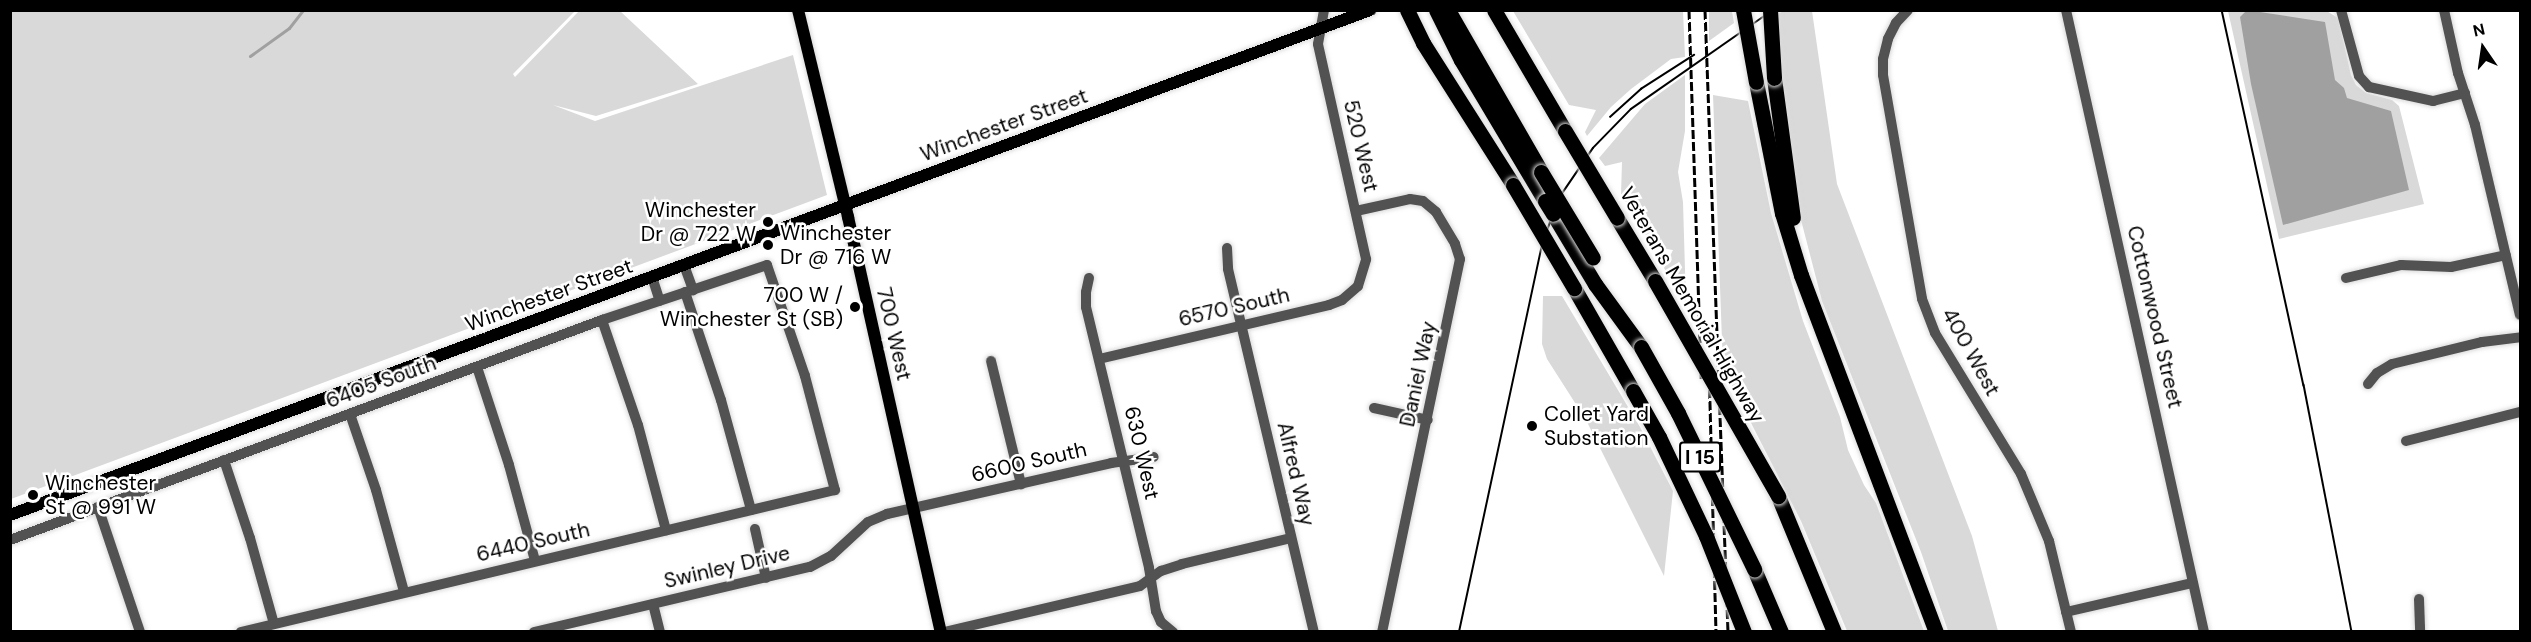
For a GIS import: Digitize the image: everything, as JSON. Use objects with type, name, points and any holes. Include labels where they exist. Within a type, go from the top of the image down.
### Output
[{"type":"highway","points":[[1407,10],[1423,44],[1513,185],[1659,437],[1706,536],[1744,632]]},
{"type":"highway","points":[[1436,10],[1455,36],[1545,201],[1595,284],[1641,347]]},
{"type":"highway","name":"I 15","points":[[1448,10],[1455,36],[1593,258],[1678,413],[1754,569],[1781,632]]},
{"type":"highway","points":[[1743,10],[1782,213],[1801,275],[1825,344],[1888,500],[1936,632]]},
{"type":"highway","points":[[1770,10],[1774,78],[1801,275]]},
{"type":"highway","name":"Veterans Memorial Highway","points":[[1496,15],[1778,496],[1834,632]]},
{"type":"main road","name":"700 West","points":[[798,10],[943,632]]},
{"type":"main road","name":"Winchester Street","points":[[10,515],[1370,10]]},
{"type":"street","name":"520 West","points":[[1324,10],[1318,44],[1366,260],[1364,273]]},
{"type":"street","name":"400 West","points":[[1908,10],[1888,39],[1883,59],[1883,75],[1925,309],[1935,333],[2021,474],[2049,541],[2071,632]]},
{"type":"street","name":"Cottonwood Street","points":[[2066,10],[2204,632]]},
{"type":"street","points":[[2341,10],[2359,76],[2369,87],[2433,101],[2465,93]]},
{"type":"street","points":[[2444,10],[2475,125],[2520,315]]},
{"type":"street","name":"Daniel Way","points":[[1356,211],[1410,199],[1424,201],[1436,212],[1459,254],[1460,270],[1382,632]]},
{"type":"street","name":"Alfred Way","points":[[1227,248],[1228,269],[1314,632]]},
{"type":"street","points":[[2346,278],[2401,265],[2451,267],[2506,255]]},
{"type":"street","points":[[684,265],[689,291],[751,510]]},
{"type":"street","name":"6405 South","points":[[10,540],[602,320],[767,265],[805,376],[835,490]]},
{"type":"street","name":"6570 South","points":[[1099,359],[1342,300],[1358,286],[1364,273]]},
{"type":"street","points":[[652,277],[660,301]]},
{"type":"street","name":"630 West","points":[[1089,278],[1085,299],[1125,462],[1158,617],[1165,627],[1173,632]]},
{"type":"street","points":[[602,320],[638,425],[666,530]]},
{"type":"street","points":[[2368,384],[2377,373],[2392,364],[2482,342],[2520,337]]},
{"type":"street","points":[[991,361],[1021,484]]},
{"type":"street","points":[[477,367],[509,465],[536,561]]},
{"type":"street","points":[[1374,408],[1428,420]]},
{"type":"street","points":[[2406,441],[2520,412]]},
{"type":"street","points":[[350,414],[376,490],[404,592]]},
{"type":"street","name":"6600 South","points":[[913,508],[1154,457]]},
{"type":"street","points":[[224,460],[274,624]]},
{"type":"street","name":"6440 South","points":[[241,632],[835,490]]},
{"type":"street","points":[[98,507],[140,632]]},
{"type":"street","name":"Swinley Drive","points":[[534,632],[816,565],[831,556],[868,522],[887,514],[913,508]]},
{"type":"street","points":[[755,529],[766,578]]},
{"type":"street","points":[[943,632],[1140,586],[1161,572],[1182,564],[1291,538]]},
{"type":"street","points":[[2066,612],[2193,583]]},
{"type":"street","points":[[2419,599],[2420,632]]},
{"type":"street","points":[[653,604],[660,632]]},
{"type":"shaded area","points":[[2247,10],[2325,22],[2335,80],[2344,88],[2347,98],[2391,111],[2409,190],[2283,225],[2251,84],[2240,17]]},
{"type":"shaded area","points":[[2325,10],[2338,18],[2351,75],[2356,85],[2366,93],[2392,100],[2399,106],[2424,204],[2279,239],[2228,11]]},
{"type":"shaded area","points":[[11,11],[575,11],[513,74],[515,77],[579,11],[620,11],[698,84],[596,116],[553,105],[595,121],[793,55],[827,195],[11,499]]},
{"type":"shaded area","points":[[1513,11],[1683,11],[1685,57],[1671,59],[1631,89],[1611,107],[1587,136],[1585,132],[1596,110],[1569,105]]},
{"type":"shaded area","points":[[1709,11],[1732,11],[1734,23],[1709,41]]},
{"type":"shaded area","points":[[1783,11],[1812,11],[1837,184],[1972,536],[1998,631],[1948,631],[1921,552],[1822,301],[1800,216],[1784,102],[1778,14]]},
{"type":"shaded area","points":[[1685,75],[1685,131],[1678,172],[1683,202],[1686,304],[1664,268],[1673,250],[1653,247],[1621,194],[1622,162],[1605,166],[1599,158],[1645,104]]},
{"type":"shaded area","points":[[1713,95],[1748,101],[1771,213],[1803,321],[1840,417],[1848,450],[1864,485],[1876,503],[1924,631],[1847,631],[1801,521],[1723,368]]},
{"type":"shaded area","points":[[1543,296],[1562,296],[1640,427],[1673,491],[1664,576],[1586,420],[1547,359],[1542,344]]},
{"type":"waterway","points":[[250,56],[289,28],[303,10]]},
{"type":"tram line","points":[[1459,632],[1542,244],[1559,198],[1593,148],[1631,109],[1773,10]]},
{"type":"tram line","points":[[2222,10],[2304,385],[2352,632]]},
{"type":"tram line","points":[[1610,117],[1641,89],[1694,55]]},
{"type":"railway","points":[[1689,10],[1701,380]]},
{"type":"railway","points":[[1705,10],[1728,632]]},
{"type":"railway","points":[[1709,365],[1716,632]]},
{"type":"place","name":"Winchester Dr @ 722 W","points":[[768,222]]},
{"type":"place","name":"Winchester Dr @ 716 W","points":[[768,245]]},
{"type":"place","name":"700 W / Winchester St (SB)","points":[[855,307]]},
{"type":"place","name":"Collet Yard Substation","points":[[1532,426]]},
{"type":"place","name":"Winchester St @ 991 W","points":[[33,495]]}]
